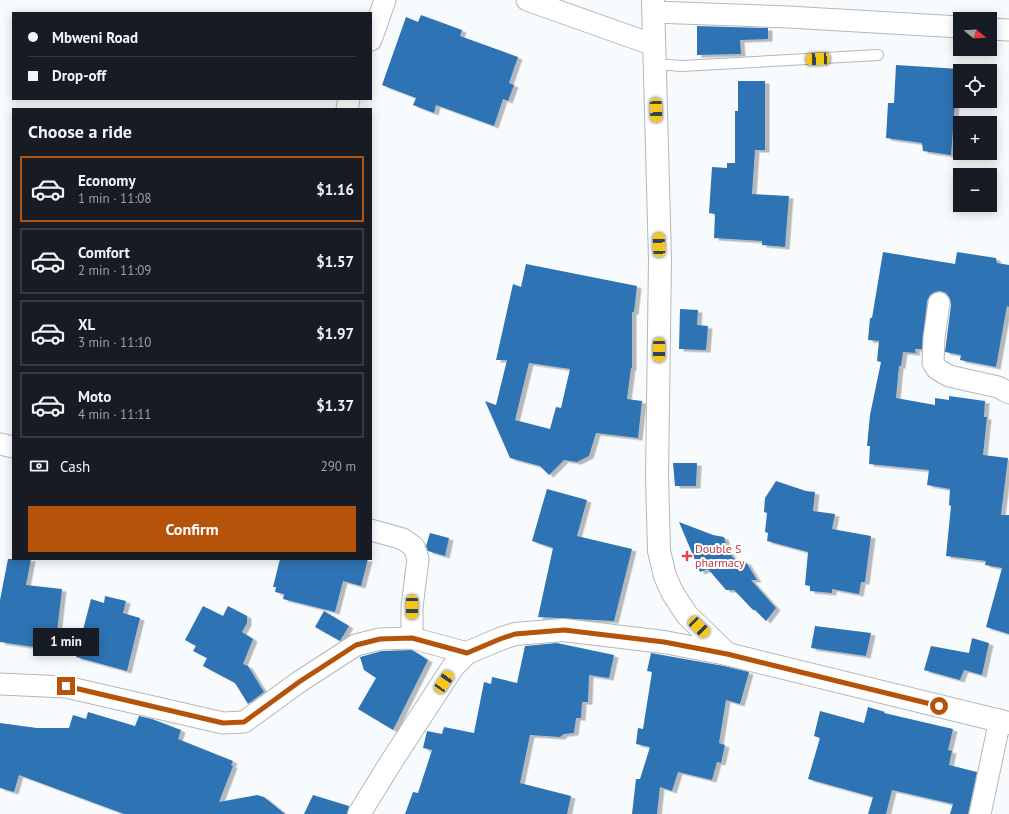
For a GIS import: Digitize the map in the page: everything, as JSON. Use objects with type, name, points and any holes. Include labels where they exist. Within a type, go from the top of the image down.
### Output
[{"type":"street","points":[[372,37],[385,0]]},
{"type":"street","points":[[527,0],[655,55]]},
{"type":"street","points":[[727,654],[687,615],[672,592],[665,576],[659,551],[657,469],[660,260],[653,6],[788,17],[953,27]]},
{"type":"street","points":[[997,29],[1009,30]]},
{"type":"street","points":[[939,303],[934,338],[933,363],[937,369],[949,376],[998,387],[1009,393]]},
{"type":"street","points":[[0,444],[12,447]]},
{"type":"street","points":[[372,530],[403,540],[414,548],[418,559],[412,607],[412,638]]},
{"type":"street","points":[[359,814],[453,667],[467,653],[515,634],[564,630],[664,642],[727,654],[1004,722],[980,814]]},
{"type":"street","points":[[0,684],[66,686],[223,723],[244,722],[305,678],[356,645],[380,639],[412,638],[467,653]]},
{"type":"lane","points":[[655,55],[682,66],[878,56]]},
{"type":"building","points":[[421,15],[462,30],[460,36],[518,57],[509,83],[514,85],[508,101],[503,99],[494,126],[436,105],[434,113],[413,105],[416,98],[382,85],[406,17],[418,22]]},
{"type":"building","points":[[697,26],[768,28],[768,39],[740,40],[741,54],[697,55]]},
{"type":"building","points":[[896,65],[953,69],[953,108],[955,108],[951,155],[923,151],[922,143],[886,138],[888,103],[894,103]]},
{"type":"building","points":[[738,81],[765,81],[765,150],[755,150],[752,194],[789,196],[785,247],[762,245],[762,241],[714,238],[715,214],[709,213],[712,167],[727,168],[727,163],[735,163],[735,111],[738,111]]},
{"type":"building","points":[[883,252],[955,264],[957,252],[996,258],[997,263],[1009,265],[1009,307],[1007,306],[996,367],[960,360],[961,355],[945,352],[951,305],[950,299],[946,293],[940,291],[935,292],[930,295],[927,301],[922,349],[915,349],[916,353],[903,352],[901,366],[899,366],[896,398],[935,405],[935,398],[949,400],[949,396],[985,401],[984,417],[987,417],[983,455],[1008,458],[1001,515],[1009,515],[1009,634],[986,627],[1002,568],[985,565],[986,561],[946,556],[951,506],[949,505],[950,489],[927,485],[929,470],[869,464],[870,446],[867,446],[870,415],[881,362],[877,361],[879,341],[868,340],[870,318],[872,318]]},
{"type":"building","points":[[526,264],[637,286],[634,312],[632,312],[632,368],[627,399],[642,401],[638,438],[596,433],[589,456],[577,462],[564,460],[549,475],[540,466],[510,458],[485,401],[496,405],[507,360],[496,360],[513,284],[521,287]],"holes":[[[529,363],[570,369],[561,408],[556,407],[550,429],[515,420]]]},
{"type":"building","points":[[680,309],[698,310],[697,325],[708,326],[706,350],[679,349]]},
{"type":"building","points":[[673,463],[697,463],[696,486],[675,486]]},
{"type":"building","points":[[776,481],[806,491],[815,492],[813,511],[835,514],[832,529],[871,536],[865,582],[861,582],[859,594],[832,589],[832,593],[810,591],[810,586],[805,585],[808,552],[767,541],[768,533],[765,532],[767,513],[764,512],[765,498]]},
{"type":"building","points":[[547,489],[587,500],[577,536],[632,549],[614,621],[538,617],[553,548],[532,541]]},
{"type":"building","points":[[679,522],[713,535],[724,537],[728,551],[736,561],[746,562],[757,580],[751,580],[776,608],[766,621],[734,590],[726,590],[708,569],[700,572]]},
{"type":"building","points":[[430,533],[449,538],[445,556],[428,551],[426,546]]},
{"type":"building","points":[[8,559],[31,560],[26,585],[62,589],[55,650],[0,642],[0,600]]},
{"type":"building","points":[[280,560],[368,560],[361,586],[343,581],[335,612],[283,599],[284,594],[275,592],[276,587],[273,587]]},
{"type":"building","points":[[105,596],[126,601],[123,613],[140,618],[127,671],[76,657],[91,599],[104,603]]},
{"type":"building","points":[[203,606],[223,616],[228,606],[247,616],[247,623],[242,632],[253,639],[243,664],[248,666],[264,692],[248,704],[235,683],[203,666],[207,658],[193,651],[196,646],[185,640]]},
{"type":"building","points":[[324,611],[349,626],[340,641],[315,627]]},
{"type":"building","points":[[815,626],[871,633],[866,656],[811,648]]},
{"type":"building","points":[[972,638],[989,643],[982,675],[964,670],[960,680],[924,670],[931,646],[969,653]]},
{"type":"building","points":[[557,643],[614,655],[609,678],[589,675],[588,702],[582,702],[581,718],[576,718],[574,733],[564,734],[560,737],[530,735],[520,783],[571,796],[567,814],[405,814],[413,792],[418,793],[432,750],[423,748],[427,731],[442,734],[444,727],[474,733],[484,682],[491,684],[492,677],[517,683],[525,646]]},
{"type":"building","points":[[411,650],[428,660],[393,730],[358,709],[376,678],[364,670],[360,657],[382,651]]},
{"type":"building","points":[[651,653],[749,672],[740,704],[726,700],[719,743],[725,745],[721,763],[717,762],[712,780],[678,772],[672,791],[660,787],[657,814],[632,814],[636,779],[640,779],[650,747],[636,744],[638,728],[643,729],[652,672],[647,671]]},
{"type":"building","points":[[868,707],[885,712],[884,713],[953,729],[948,750],[952,751],[949,765],[977,772],[968,814],[950,814],[953,804],[892,790],[886,814],[868,814],[873,797],[808,779],[820,738],[814,736],[820,711],[864,723]]},
{"type":"building","points":[[88,712],[135,726],[139,716],[152,719],[181,730],[178,739],[233,761],[231,765],[233,766],[219,802],[257,795],[264,797],[285,814],[124,814],[19,775],[14,792],[0,788],[0,723],[37,728],[69,728],[73,715],[86,719]]},
{"type":"building","points":[[313,795],[349,806],[347,814],[304,814]]},
{"type":"place","name":"Double S pharmacy","points":[[687,556]]},
{"type":"route","points":[[66,686],[223,723],[244,722],[322,666],[356,645],[380,639],[412,638],[467,653],[515,634],[564,630],[664,642],[727,654],[939,706]]}]
